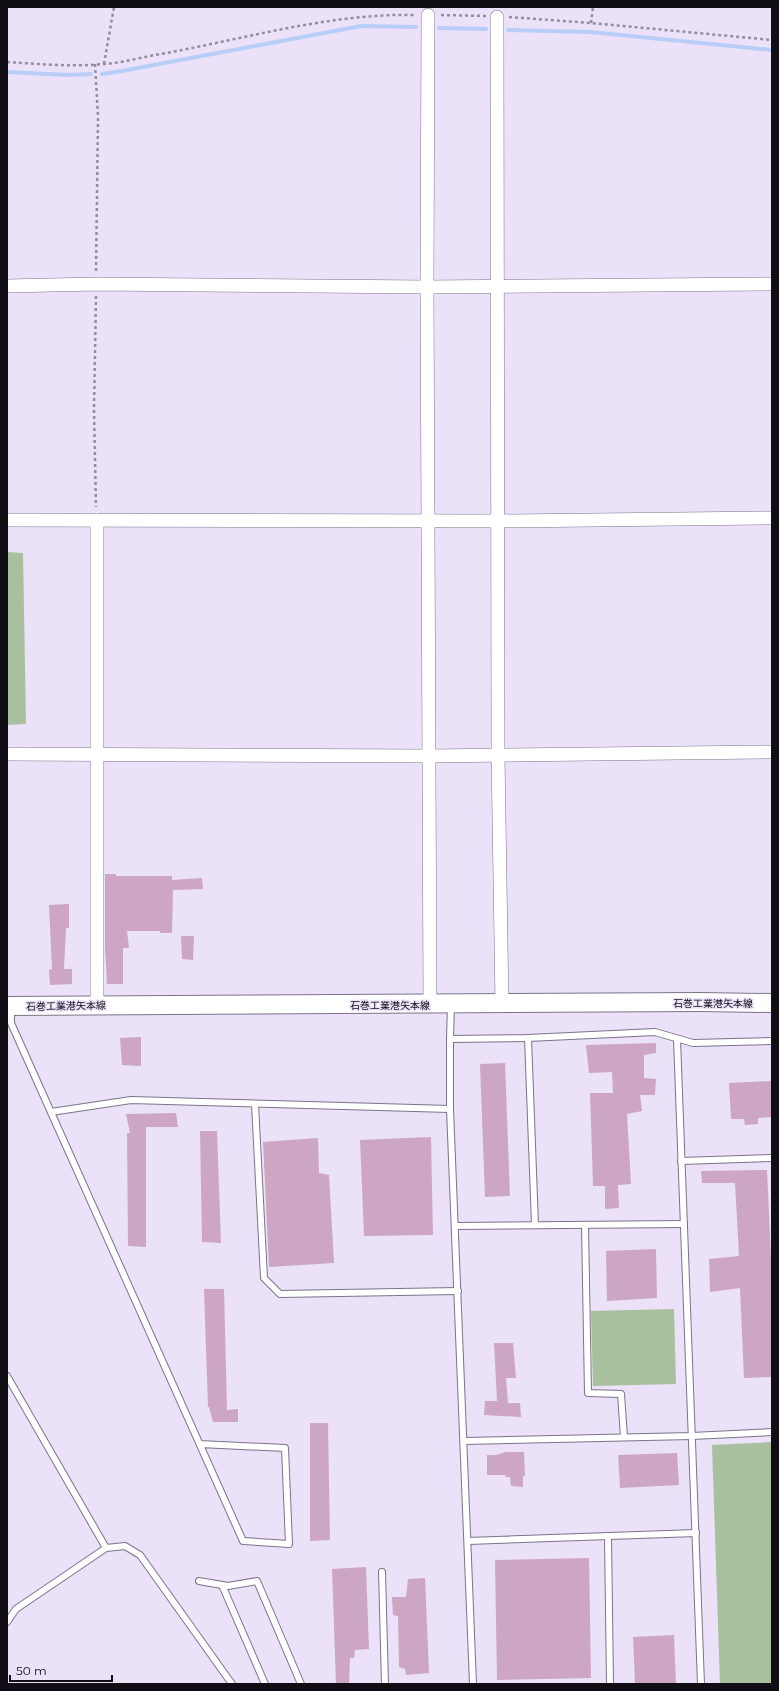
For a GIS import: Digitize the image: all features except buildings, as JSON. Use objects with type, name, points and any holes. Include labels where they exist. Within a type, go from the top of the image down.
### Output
[{"type":"main road","name":"石巻工業港矢本線","points":[[9,1006],[430,1005],[699,1002],[772,1003]]},
{"type":"street","points":[[428,15],[427,287],[430,1005]]},
{"type":"street","points":[[497,17],[498,756],[502,1004]]},
{"type":"street","points":[[7,286],[96,284],[427,287],[498,285],[772,284]]},
{"type":"street","points":[[7,520],[497,521],[772,518]]},
{"type":"street","points":[[97,520],[97,1005]]},
{"type":"street","points":[[7,754],[498,756],[772,752]]},
{"type":"lane","points":[[451,1004],[450,1109],[473,1684]]},
{"type":"lane","points":[[9,1006],[11,1023],[243,1541],[288,1544],[285,1448],[200,1444]]},
{"type":"lane","points":[[450,1038],[528,1038],[655,1032],[692,1043],[772,1041]]},
{"type":"lane","points":[[528,1038],[535,1225]]},
{"type":"lane","points":[[677,1039],[701,1684]]},
{"type":"lane","points":[[51,1112],[131,1100],[450,1109]]},
{"type":"lane","points":[[255,1104],[264,1278],[280,1294],[458,1291]]},
{"type":"lane","points":[[681,1161],[772,1158]]},
{"type":"lane","points":[[585,1224],[588,1393],[621,1394],[624,1437]]},
{"type":"lane","points":[[455,1226],[684,1224]]},
{"type":"lane","points":[[7,1376],[106,1548]]},
{"type":"lane","points":[[464,1441],[692,1436],[772,1432]]},
{"type":"lane","points":[[468,1540],[696,1533]]},
{"type":"lane","points":[[608,1536],[610,1684]]},
{"type":"lane","points":[[7,1622],[16,1609],[106,1548],[125,1546],[140,1555],[232,1684]]},
{"type":"lane","points":[[382,1572],[385,1684]]},
{"type":"lane","points":[[199,1581],[228,1586],[256,1582],[301,1684]]},
{"type":"lane","points":[[222,1585],[265,1684]]},
{"type":"path","points":[[104,64],[114,7]]},
{"type":"path","points":[[591,23],[593,7]]},
{"type":"path","points":[[7,62],[64,65],[104,64],[195,48],[325,20],[357,16],[428,15],[497,17],[591,23],[772,40]]},
{"type":"green space","points":[[7,552],[23,553],[26,724],[7,725]]},
{"type":"green space","points":[[674,1309],[676,1384],[593,1386],[591,1311]]},
{"type":"green space","points":[[772,1442],[772,1684],[720,1684],[712,1445]]},
{"type":"waterway","points":[[102,74],[361,26],[416,27]]},
{"type":"waterway","points":[[439,28],[486,29]]},
{"type":"waterway","points":[[508,30],[590,32],[772,50]]},
{"type":"waterway","points":[[7,72],[69,75],[91,74]]}]
